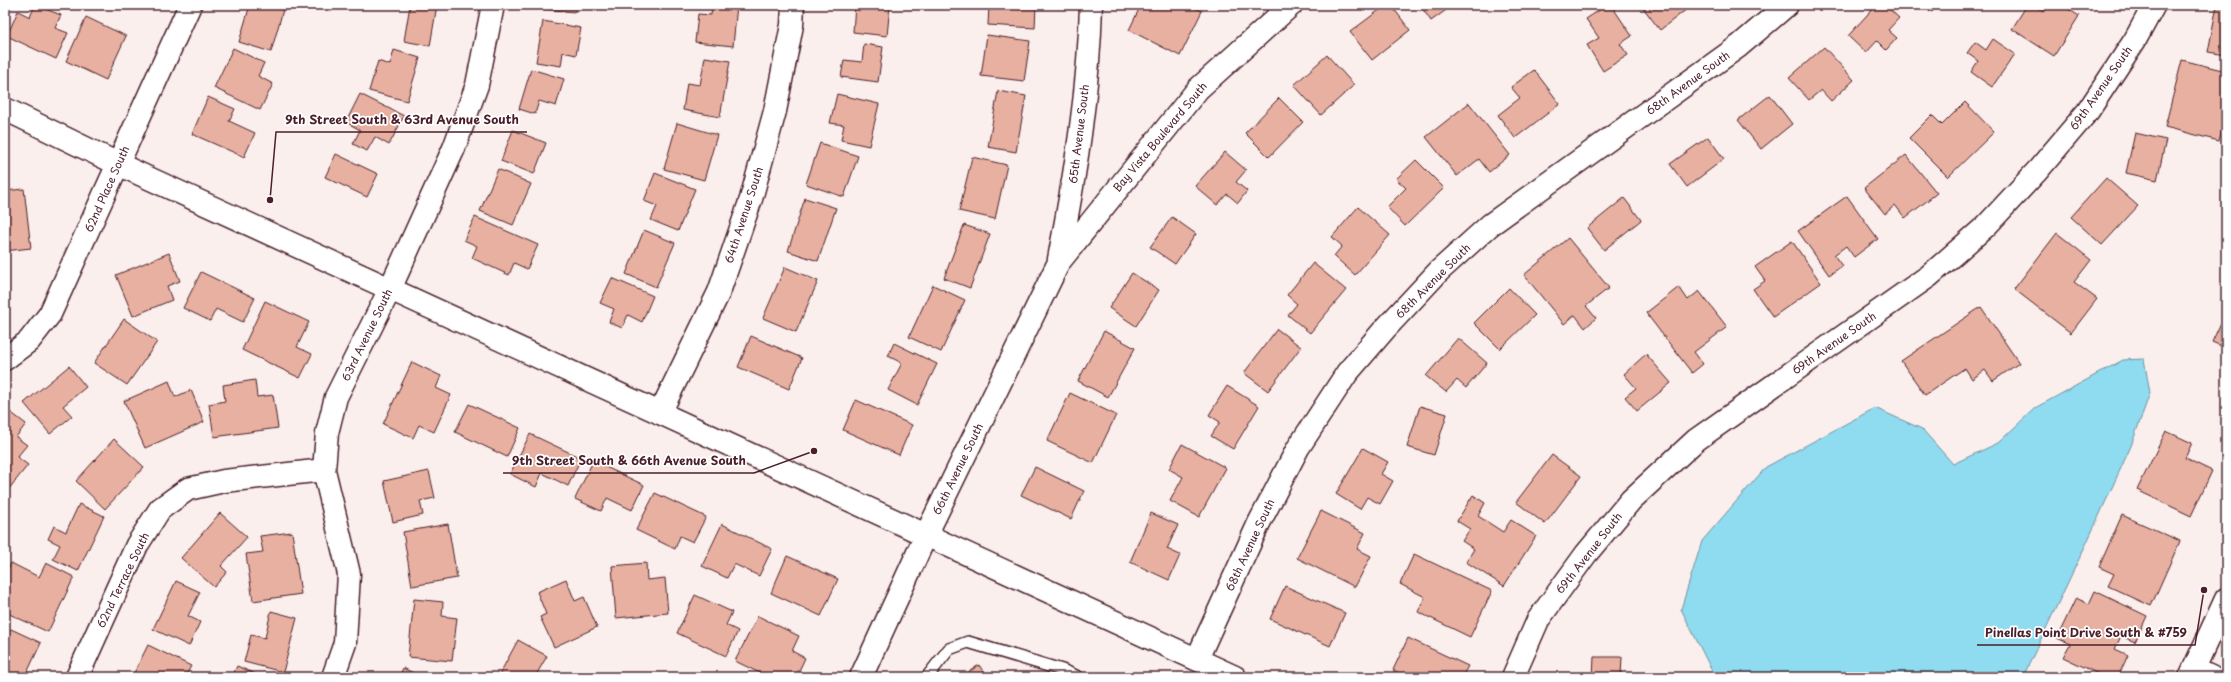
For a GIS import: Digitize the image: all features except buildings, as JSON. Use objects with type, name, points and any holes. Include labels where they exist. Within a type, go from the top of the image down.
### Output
[{"type":"street","name":"62nd Place South","points":[[5,359],[29,341],[50,314],[190,5]]},
{"type":"street","name":"63rd Avenue South","points":[[333,677],[345,643],[349,574],[324,470],[326,433],[336,398],[390,289],[457,142],[477,85],[493,5]]},
{"type":"street","name":"64th Avenue South","points":[[660,413],[719,292],[751,200],[775,111],[792,25],[793,5]]},
{"type":"street","name":"65th Avenue South","points":[[1058,262],[1075,174],[1090,45],[1091,5]]},
{"type":"street","name":"Bay Vista Boulevard South","points":[[1058,262],[1198,89],[1291,5]]},
{"type":"street","name":"68th Avenue South","points":[[1197,659],[1259,523],[1298,448],[1348,373],[1384,330],[1439,271],[1490,225],[1739,46],[1787,5]]},
{"type":"street","name":"69th Avenue South","points":[[1513,677],[1538,620],[1586,554],[1631,500],[1696,440],[1929,276],[1986,226],[2038,170],[2088,111],[2135,40],[2154,5]]},
{"type":"street","points":[[5,109],[118,164],[1235,677]]},
{"type":"street","name":"66th Avenue South","points":[[862,677],[926,535],[1058,262]]},
{"type":"street","name":"62nd Terrace South","points":[[77,677],[138,545],[160,509],[188,489],[224,481],[324,470]]},
{"type":"street","points":[[2198,674],[2226,599]]},
{"type":"lane","points":[[927,677],[949,649],[968,642],[1062,670],[1078,677]]},
{"type":"water","points":[[2144,359],[2150,393],[2131,446],[2023,677],[1715,677],[1681,609],[1702,541],[1766,467],[1875,408],[1922,429],[1953,464],[1998,443],[2035,408],[2123,360]]},
{"type":"place","name":"9th Street South & 63rd Avenue South","points":[[270,200]]},
{"type":"place","name":"9th Street South & 66th Avenue South","points":[[814,451]]},
{"type":"place","name":"Pinellas Point Drive South & #759","points":[[2204,590]]}]
